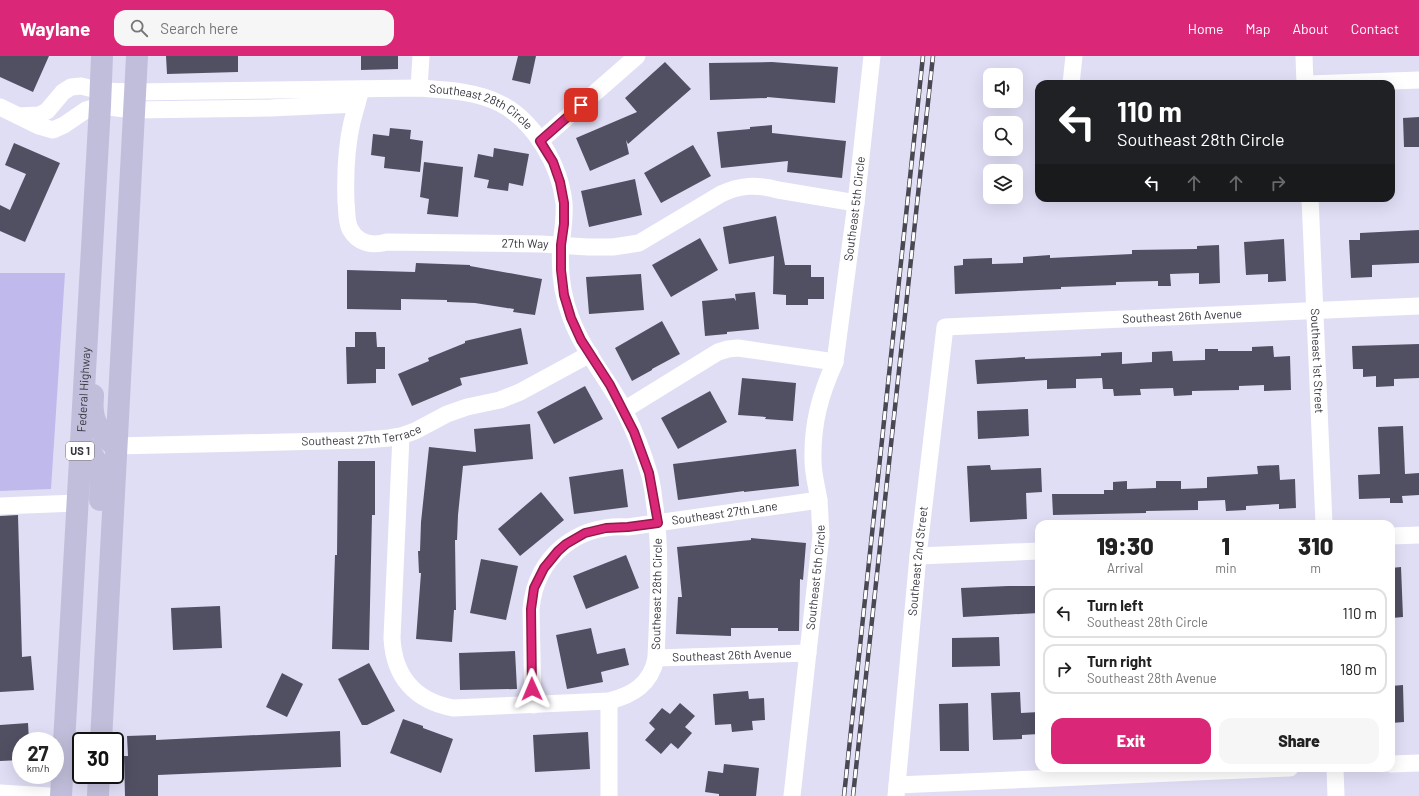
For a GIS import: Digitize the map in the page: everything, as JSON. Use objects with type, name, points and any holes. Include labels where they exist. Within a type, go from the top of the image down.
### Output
[{"type":"main road","name":"Federal Highway","points":[[61,796],[101,98],[102,56]]},
{"type":"main road","points":[[101,732],[137,56]]},
{"type":"main road","points":[[89,294],[96,304],[98,316],[93,412],[96,423],[103,434],[116,446]]},
{"type":"main road","points":[[81,444],[88,449],[95,459],[101,476],[95,578],[98,594],[107,611]]},
{"type":"main road","points":[[98,796],[99,784]]},
{"type":"street","points":[[419,88],[421,56]]},
{"type":"street","points":[[540,141],[637,56]]},
{"type":"street","name":"Southeast 5th Circle","points":[[792,796],[821,535],[813,462],[813,436],[817,411],[824,386],[835,362],[856,203],[872,56]]},
{"type":"street","points":[[1071,80],[1074,56]]},
{"type":"street","points":[[1304,56],[1305,80]]},
{"type":"street","points":[[1395,81],[1419,80]]},
{"type":"street","name":"Southeast 28th Circle","points":[[19,116],[39,115],[47,111],[63,92],[71,87],[81,86],[101,98],[135,101],[359,97],[419,88],[480,96],[500,104],[517,116],[533,131],[540,141],[553,162],[560,182],[564,203],[561,270],[564,295],[571,318],[581,340],[624,410],[649,473],[658,523],[659,545],[656,658],[654,668],[642,685],[624,697],[609,702],[453,708],[432,703],[422,697],[405,681],[395,661],[392,638],[401,436]]},
{"type":"street","name":"27th Way","points":[[359,97],[352,123],[347,157],[347,218],[350,229],[356,237],[366,243],[377,245],[387,242],[541,244],[613,247],[638,243],[721,194],[743,186],[766,187],[856,203]]},
{"type":"street","points":[[0,107],[39,126],[53,130],[64,125],[101,98]]},
{"type":"street","name":"Southeast 1st Street","points":[[1310,202],[1324,520]]},
{"type":"street","name":"Southeast 26th Avenue","points":[[945,327],[1419,306]]},
{"type":"street","name":"Southeast 2nd Street","points":[[897,791],[918,556],[945,327]]},
{"type":"street","points":[[624,410],[718,352],[728,349],[738,348],[835,362]]},
{"type":"street","name":"Southeast 27th Terrace","points":[[116,446],[377,440],[401,436],[415,431],[446,414],[467,407],[500,400],[520,392],[590,354]]},
{"type":"street","name":"Southeast 27th Lane","points":[[533,705],[531,609],[534,588],[544,568],[566,544],[585,533],[606,528],[628,527],[818,500]]},
{"type":"street","points":[[0,506],[78,503]]},
{"type":"street","points":[[1395,536],[1419,534]]},
{"type":"street","points":[[918,556],[1035,551]]},
{"type":"street","name":"Southeast 26th Avenue","points":[[656,658],[808,653]]},
{"type":"street","points":[[609,702],[609,796]]},
{"type":"street","points":[[1395,764],[1419,763]]},
{"type":"street","points":[[897,791],[1222,772]]},
{"type":"street","points":[[1335,772],[1336,796]]},
{"type":"street","points":[[0,793],[49,796]]},
{"type":"shaded area","points":[[0,273],[65,273],[51,489],[0,491]]},
{"type":"building","points":[[0,56],[49,56],[33,92],[0,77]]},
{"type":"building","points":[[166,56],[238,56],[238,72],[167,74]]},
{"type":"building","points":[[361,56],[398,56],[398,69],[361,70]]},
{"type":"building","points":[[518,56],[536,56],[530,84],[512,80]]},
{"type":"building","points":[[665,62],[691,89],[628,144],[626,140],[629,154],[590,171],[576,138],[637,112],[625,98]]},
{"type":"building","points":[[772,62],[838,67],[835,103],[767,97],[710,100],[709,63]]},
{"type":"building","points":[[1419,117],[1419,147],[1404,147],[1403,118]]},
{"type":"building","points":[[772,125],[772,133],[846,141],[842,178],[787,172],[788,161],[721,168],[717,132]]},
{"type":"building","points":[[390,128],[411,130],[410,139],[423,141],[420,172],[384,168],[385,157],[371,155],[373,134],[389,136]]},
{"type":"building","points":[[14,143],[60,163],[25,242],[0,231],[0,205],[10,210],[26,174],[5,165]]},
{"type":"building","points":[[693,145],[711,176],[661,203],[644,173]]},
{"type":"building","points":[[494,148],[529,154],[523,186],[509,183],[508,191],[487,188],[489,180],[474,177],[478,154],[493,157]]},
{"type":"building","points":[[424,162],[463,167],[458,217],[427,214],[429,199],[420,197]]},
{"type":"building","points":[[635,179],[642,215],[589,227],[581,191]]},
{"type":"building","points":[[776,216],[785,265],[811,265],[811,277],[824,277],[824,299],[808,299],[808,305],[786,305],[786,295],[773,294],[774,256],[729,264],[723,227]]},
{"type":"building","points":[[1419,230],[1419,263],[1372,265],[1372,277],[1351,278],[1349,240],[1360,240],[1360,233]]},
{"type":"building","points":[[700,238],[718,270],[671,297],[652,265]]},
{"type":"building","points":[[1284,239],[1286,281],[1268,282],[1268,274],[1246,275],[1244,242]]},
{"type":"building","points":[[1219,245],[1220,283],[1199,284],[1199,273],[1170,274],[1171,286],[1158,286],[1158,281],[1116,282],[1116,285],[955,294],[954,266],[963,265],[963,259],[992,258],[992,264],[1023,263],[1023,257],[1050,255],[1050,258],[1132,254],[1132,250],[1197,249],[1197,246]]},
{"type":"building","points":[[416,263],[470,265],[542,279],[535,315],[513,312],[514,309],[475,303],[447,302],[447,300],[401,299],[401,310],[347,309],[347,270],[415,272]]},
{"type":"building","points":[[641,274],[644,310],[589,314],[586,277]]},
{"type":"building","points":[[755,292],[759,329],[705,336],[702,301],[734,298],[736,301],[735,294]]},
{"type":"building","points":[[662,321],[680,354],[632,381],[615,348]]},
{"type":"building","points":[[521,328],[528,364],[460,378],[462,385],[412,406],[398,374],[429,361],[428,358],[465,343],[465,341]]},
{"type":"building","points":[[355,332],[376,332],[377,347],[385,347],[385,369],[376,369],[376,383],[347,384],[346,347],[355,347]]},
{"type":"building","points":[[1419,344],[1419,378],[1394,379],[1394,386],[1376,387],[1376,376],[1363,377],[1363,369],[1353,369],[1352,346]]},
{"type":"building","points":[[1273,346],[1274,357],[1290,356],[1291,390],[1264,391],[1264,385],[1239,386],[1239,390],[1192,391],[1192,395],[1174,396],[1173,388],[1140,389],[1141,395],[1114,396],[1113,389],[1103,389],[1102,378],[1076,379],[1076,388],[1047,389],[1047,380],[977,384],[975,360],[1025,357],[1025,359],[1101,356],[1101,353],[1122,352],[1122,364],[1152,362],[1152,352],[1172,351],[1173,361],[1205,360],[1205,349],[1218,349],[1218,351],[1252,351],[1252,347]]},
{"type":"building","points":[[742,378],[796,383],[793,421],[738,415]]},
{"type":"building","points":[[585,386],[603,419],[554,444],[537,412]]},
{"type":"building","points":[[710,391],[727,422],[678,449],[661,418]]},
{"type":"building","points":[[1028,409],[1029,436],[978,439],[977,411]]},
{"type":"building","points":[[530,424],[533,459],[463,466],[457,540],[455,540],[456,610],[454,610],[452,642],[416,639],[421,573],[419,573],[418,551],[420,551],[421,522],[429,447],[476,452],[474,429]]},
{"type":"building","points":[[1403,426],[1405,474],[1419,473],[1419,495],[1402,496],[1403,503],[1390,503],[1390,498],[1359,499],[1358,475],[1380,474],[1378,427]]},
{"type":"building","points":[[796,449],[799,486],[744,491],[678,500],[673,464]]},
{"type":"building","points":[[338,461],[375,461],[375,515],[372,515],[369,650],[332,649],[335,555],[337,555]]},
{"type":"building","points":[[990,465],[991,470],[1041,468],[1042,492],[1026,493],[1027,519],[970,522],[967,466]]},
{"type":"building","points":[[1279,465],[1280,480],[1295,479],[1296,508],[1279,509],[1279,504],[1246,506],[1246,510],[1226,511],[1225,500],[1198,501],[1198,510],[1146,511],[1146,513],[1053,515],[1052,494],[1104,494],[1104,490],[1113,490],[1113,482],[1127,481],[1127,489],[1156,488],[1156,481],[1181,481],[1181,489],[1207,488],[1207,477],[1258,474],[1257,466]]},
{"type":"building","points":[[623,469],[628,507],[574,514],[569,477]]},
{"type":"building","points":[[541,492],[564,520],[520,556],[498,529]]},
{"type":"building","points":[[18,515],[22,657],[31,656],[34,690],[0,692],[0,516]]},
{"type":"building","points":[[751,538],[806,543],[803,580],[800,579],[799,631],[778,631],[778,628],[731,628],[731,636],[676,634],[678,597],[682,597],[677,547],[751,540]]},
{"type":"building","points":[[626,555],[639,588],[586,609],[573,576]]},
{"type":"building","points":[[481,559],[518,566],[506,620],[470,613]]},
{"type":"building","points":[[1401,567],[1403,617],[1395,618],[1395,568]]},
{"type":"building","points":[[1035,586],[1035,613],[963,617],[961,588]]},
{"type":"building","points":[[220,606],[222,648],[173,650],[171,608]]},
{"type":"building","points":[[591,628],[597,654],[625,648],[629,665],[601,672],[603,682],[567,689],[556,635]]},
{"type":"building","points":[[999,637],[1000,666],[952,667],[952,638]]},
{"type":"building","points":[[515,651],[517,689],[460,690],[459,653]]},
{"type":"building","points":[[369,663],[395,711],[367,725],[362,725],[338,679]]},
{"type":"building","points":[[282,673],[303,684],[287,717],[266,707]]},
{"type":"building","points":[[1403,685],[1404,722],[1395,723],[1395,686]]},
{"type":"building","points":[[748,691],[749,699],[764,698],[765,720],[752,721],[753,730],[732,732],[731,724],[715,725],[713,694]]},
{"type":"building","points":[[1020,692],[1021,713],[1035,712],[1035,734],[1022,735],[1022,739],[993,740],[991,693]]},
{"type":"building","points":[[680,703],[695,716],[685,727],[692,733],[678,749],[671,743],[661,754],[645,740],[655,729],[649,723],[662,708],[670,714]]},
{"type":"building","points":[[968,703],[969,751],[940,751],[939,704]]},
{"type":"building","points":[[403,719],[453,739],[441,773],[390,753]]},
{"type":"building","points":[[28,723],[28,732],[12,732],[12,760],[0,761],[0,725]]},
{"type":"building","points":[[340,731],[341,767],[158,775],[158,796],[125,796],[124,756],[128,756],[127,736],[156,735],[156,740]]},
{"type":"building","points":[[588,732],[590,769],[535,772],[533,735]]},
{"type":"building","points":[[724,764],[759,768],[756,796],[719,796],[719,794],[705,792],[708,771],[723,773]]},
{"type":"railway","points":[[844,796],[923,56]]},
{"type":"railway","points":[[853,796],[933,56]]},
{"type":"route","points":[[532,689],[532,598],[534,588],[539,577],[550,559],[566,544],[585,533],[606,528],[658,523],[649,473],[634,432],[610,385],[581,340],[571,318],[564,295],[561,270],[564,203],[560,182],[553,162],[540,141],[581,105]]}]
